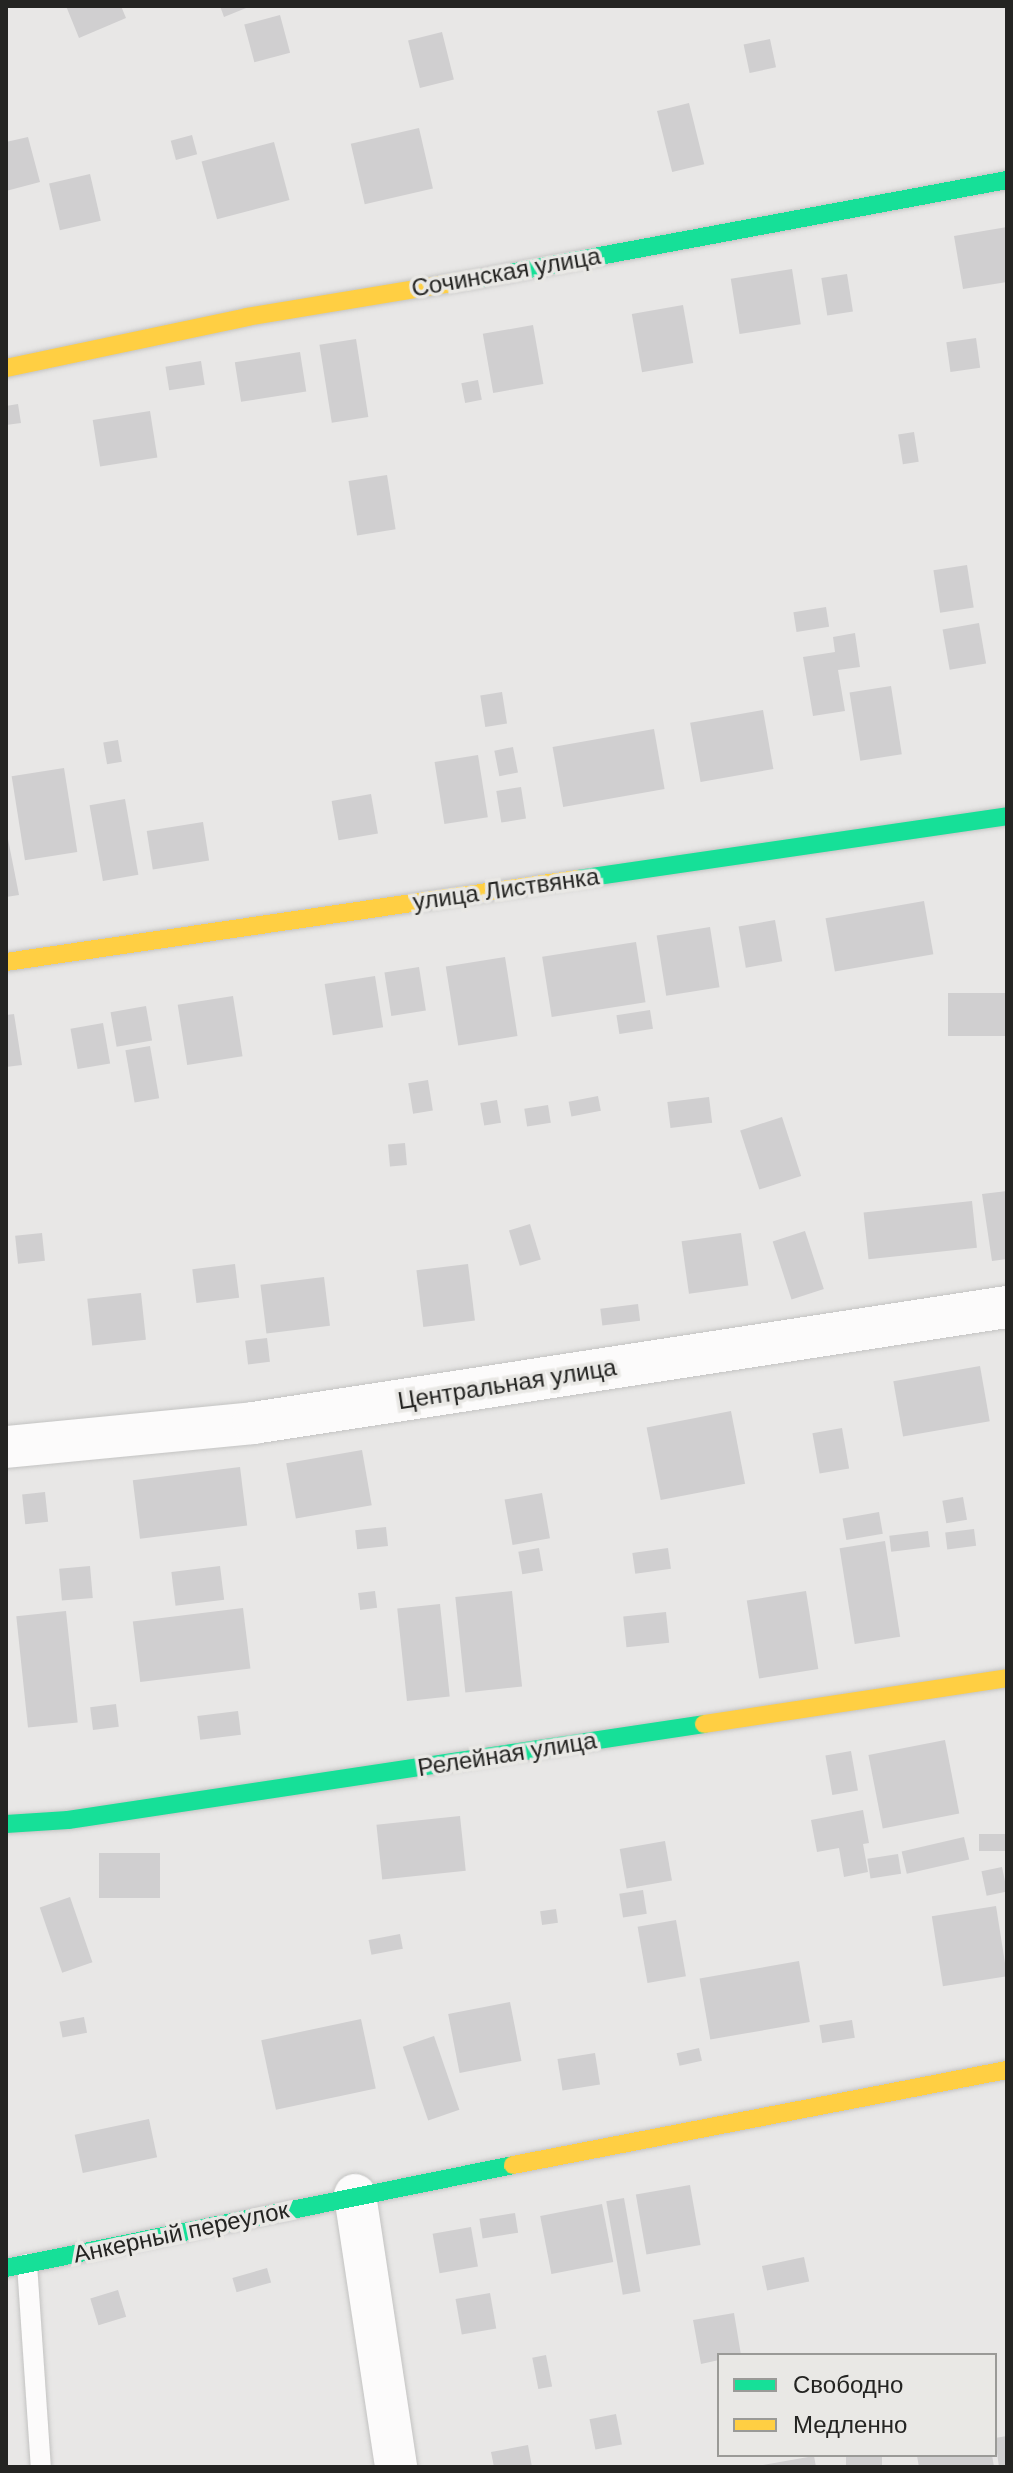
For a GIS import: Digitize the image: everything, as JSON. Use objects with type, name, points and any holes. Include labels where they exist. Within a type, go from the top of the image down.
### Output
[{"type":"street","name":"Сочинская улица","points":[[6,368],[247,317],[535,269],[1007,180]]},
{"type":"street","name":"улица Листвянка","points":[[6,962],[1007,816]]},
{"type":"street","name":"Центральная улица","points":[[6,1447],[253,1423],[1007,1307]]},
{"type":"street","name":"Релейная улица","points":[[6,1824],[68,1820],[1007,1678]]},
{"type":"street","name":"Анкерный переулок","points":[[6,2268],[355,2195],[1007,2070]]},
{"type":"street","points":[[355,2195],[396,2467]]},
{"type":"lane","points":[[27,2264],[41,2467]]},
{"type":"building","points":[[66,6],[121,6],[126,18],[79,38]]},
{"type":"building","points":[[220,6],[251,6],[224,17]]},
{"type":"building","points":[[280,15],[290,53],[254,62],[244,25]]},
{"type":"building","points":[[442,32],[454,80],[420,88],[408,40]]},
{"type":"building","points":[[770,39],[776,67],[750,73],[744,45]]},
{"type":"building","points":[[689,103],[704,164],[672,172],[657,111]]},
{"type":"building","points":[[419,128],[433,188],[365,204],[351,144]]},
{"type":"building","points":[[192,135],[197,154],[176,160],[171,141]]},
{"type":"building","points":[[28,137],[40,182],[6,191],[6,142]]},
{"type":"building","points":[[274,142],[290,200],[217,219],[202,161]]},
{"type":"building","points":[[90,174],[101,221],[60,230],[49,183]]},
{"type":"building","points":[[1007,227],[1007,282],[963,289],[954,236]]},
{"type":"building","points":[[792,269],[801,324],[740,334],[731,279]]},
{"type":"building","points":[[847,274],[853,312],[827,316],[821,278]]},
{"type":"building","points":[[683,305],[693,363],[642,372],[632,314]]},
{"type":"building","points":[[533,325],[543,384],[493,393],[483,334]]},
{"type":"building","points":[[976,338],[980,368],[950,372],[946,342]]},
{"type":"building","points":[[356,339],[368,417],[332,423],[319,345]]},
{"type":"building","points":[[300,352],[306,392],[241,402],[235,362]]},
{"type":"building","points":[[201,361],[205,385],[169,390],[165,367]]},
{"type":"building","points":[[478,380],[482,400],[465,403],[461,383]]},
{"type":"building","points":[[18,404],[21,423],[6,425],[6,406]]},
{"type":"building","points":[[150,411],[157,457],[100,466],[93,420]]},
{"type":"building","points":[[914,432],[919,462],[903,464],[898,435]]},
{"type":"building","points":[[387,475],[396,529],[357,535],[348,481]]},
{"type":"building","points":[[967,565],[974,607],[940,613],[933,570]]},
{"type":"building","points":[[826,607],[829,627],[797,632],[793,612]]},
{"type":"building","points":[[979,623],[986,663],[950,670],[943,629]]},
{"type":"building","points":[[855,633],[860,667],[838,670],[845,711],[813,716],[803,657],[835,652],[833,637]]},
{"type":"building","points":[[891,686],[902,754],[860,761],[850,693]]},
{"type":"building","points":[[502,692],[507,724],[485,727],[480,695]]},
{"type":"building","points":[[763,710],[773,769],[701,782],[690,723]]},
{"type":"building","points":[[654,729],[665,789],[563,807],[553,747]]},
{"type":"building","points":[[118,740],[122,762],[107,764],[103,743]]},
{"type":"building","points":[[513,747],[518,773],[499,776],[494,751]]},
{"type":"building","points":[[478,755],[488,817],[444,824],[435,762]]},
{"type":"building","points":[[64,768],[77,852],[25,860],[12,776]]},
{"type":"building","points":[[521,787],[526,819],[501,823],[496,791]]},
{"type":"building","points":[[371,794],[378,833],[339,840],[332,801]]},
{"type":"building","points":[[125,799],[138,875],[103,881],[90,805]]},
{"type":"building","points":[[203,822],[209,861],[153,869],[147,831]]},
{"type":"building","points":[[6,829],[19,895],[6,897]]},
{"type":"building","points":[[924,901],[933,954],[835,972],[826,918]]},
{"type":"building","points":[[775,920],[782,961],[746,968],[739,926]]},
{"type":"building","points":[[710,927],[720,987],[666,996],[657,935]]},
{"type":"building","points":[[636,942],[646,1002],[552,1017],[542,957]]},
{"type":"building","points":[[505,957],[518,1036],[458,1045],[446,966]]},
{"type":"building","points":[[419,967],[426,1010],[391,1016],[384,972]]},
{"type":"building","points":[[375,976],[383,1027],[333,1035],[325,984]]},
{"type":"building","points":[[948,993],[1007,993],[1007,1036],[948,1036]]},
{"type":"building","points":[[233,996],[243,1056],[187,1065],[178,1005]]},
{"type":"building","points":[[146,1006],[152,1040],[117,1047],[111,1012]]},
{"type":"building","points":[[650,1010],[653,1029],[619,1034],[616,1015]]},
{"type":"building","points":[[14,1014],[22,1065],[6,1067],[6,1015]]},
{"type":"building","points":[[103,1023],[110,1063],[78,1069],[71,1029]]},
{"type":"building","points":[[150,1046],[159,1098],[135,1103],[125,1050]]},
{"type":"building","points":[[428,1080],[433,1111],[413,1114],[408,1083]]},
{"type":"building","points":[[598,1096],[601,1111],[571,1116],[569,1102]]},
{"type":"building","points":[[709,1097],[712,1123],[670,1128],[667,1102]]},
{"type":"building","points":[[497,1100],[501,1123],[484,1126],[480,1103]]},
{"type":"building","points":[[548,1105],[551,1123],[527,1127],[524,1109]]},
{"type":"building","points":[[782,1117],[801,1176],[759,1190],[740,1131]]},
{"type":"building","points":[[405,1143],[407,1165],[390,1166],[388,1144]]},
{"type":"building","points":[[1007,1191],[1007,1259],[992,1261],[982,1194]]},
{"type":"building","points":[[972,1201],[977,1248],[869,1259],[864,1212]]},
{"type":"building","points":[[530,1224],[541,1259],[520,1266],[509,1230]]},
{"type":"building","points":[[805,1231],[824,1289],[792,1300],[773,1242]]},
{"type":"building","points":[[42,1233],[45,1261],[18,1264],[15,1236]]},
{"type":"building","points":[[741,1233],[748,1285],[689,1294],[682,1241]]},
{"type":"building","points":[[235,1264],[239,1298],[196,1303],[192,1269]]},
{"type":"building","points":[[468,1264],[475,1321],[423,1327],[416,1270]]},
{"type":"building","points":[[324,1277],[330,1326],[266,1333],[260,1285]]},
{"type":"building","points":[[141,1293],[146,1340],[92,1345],[87,1299]]},
{"type":"building","points":[[638,1304],[640,1321],[602,1326],[600,1309]]},
{"type":"building","points":[[267,1338],[270,1362],[248,1365],[245,1341]]},
{"type":"building","points":[[980,1366],[990,1421],[903,1436],[893,1381]]},
{"type":"building","points":[[731,1411],[745,1484],[661,1500],[647,1427]]},
{"type":"building","points":[[842,1428],[849,1468],[820,1474],[812,1433]]},
{"type":"building","points":[[362,1450],[372,1505],[296,1519],[286,1463]]},
{"type":"building","points":[[240,1467],[247,1526],[140,1539],[133,1480]]},
{"type":"building","points":[[45,1492],[48,1522],[25,1524],[22,1494]]},
{"type":"building","points":[[542,1493],[550,1538],[513,1545],[505,1500]]},
{"type":"building","points":[[963,1497],[967,1520],[946,1523],[942,1501]]},
{"type":"building","points":[[879,1512],[883,1534],[846,1540],[843,1518]]},
{"type":"building","points":[[386,1527],[388,1546],[357,1549],[355,1530]]},
{"type":"building","points":[[974,1529],[976,1546],[947,1549],[945,1533]]},
{"type":"building","points":[[928,1531],[930,1547],[891,1552],[889,1536]]},
{"type":"building","points":[[885,1541],[900,1637],[855,1644],[840,1548]]},
{"type":"building","points":[[539,1548],[543,1571],[522,1574],[518,1552]]},
{"type":"building","points":[[668,1548],[671,1569],[635,1574],[632,1553]]},
{"type":"building","points":[[90,1566],[93,1598],[62,1601],[59,1569]]},
{"type":"building","points":[[220,1566],[224,1600],[176,1606],[171,1572]]},
{"type":"building","points":[[375,1591],[377,1608],[360,1610],[358,1593]]},
{"type":"building","points":[[512,1591],[522,1686],[465,1692],[455,1597]]},
{"type":"building","points":[[806,1591],[818,1669],[759,1678],[747,1600]]},
{"type":"building","points":[[440,1604],[450,1696],[407,1701],[397,1608]]},
{"type":"building","points":[[243,1608],[250,1669],[140,1682],[133,1622]]},
{"type":"building","points":[[66,1611],[78,1722],[28,1728],[16,1616]]},
{"type":"building","points":[[666,1612],[669,1643],[626,1647],[623,1616]]},
{"type":"building","points":[[116,1704],[119,1727],[93,1730],[90,1707]]},
{"type":"building","points":[[238,1711],[241,1735],[200,1740],[197,1716]]},
{"type":"building","points":[[945,1740],[959,1814],[883,1829],[868,1755]]},
{"type":"building","points":[[851,1751],[858,1790],[832,1795],[825,1756]]},
{"type":"building","points":[[863,1810],[869,1843],[863,1844],[868,1872],[844,1877],[839,1848],[817,1852],[811,1820]]},
{"type":"building","points":[[460,1816],[466,1871],[382,1879],[376,1825]]},
{"type":"building","points":[[979,1834],[1007,1834],[1007,1851],[979,1851]]},
{"type":"building","points":[[964,1837],[969,1859],[907,1874],[902,1851]]},
{"type":"building","points":[[665,1841],[672,1880],[627,1888],[620,1849]]},
{"type":"building","points":[[99,1853],[160,1853],[160,1898],[99,1898]]},
{"type":"building","points":[[898,1854],[901,1874],[871,1879],[867,1859]]},
{"type":"building","points":[[1002,1867],[1007,1891],[987,1896],[981,1871]]},
{"type":"building","points":[[643,1890],[647,1914],[623,1917],[619,1894]]},
{"type":"building","points":[[70,1897],[92,1962],[62,1973],[40,1907]]},
{"type":"building","points":[[996,1906],[1007,1976],[943,1986],[932,1916]]},
{"type":"building","points":[[556,1909],[558,1923],[542,1925],[540,1911]]},
{"type":"building","points":[[676,1920],[686,1976],[647,1983],[638,1927]]},
{"type":"building","points":[[400,1934],[403,1949],[371,1955],[369,1940]]},
{"type":"building","points":[[799,1961],[810,2022],[710,2040],[700,1979]]},
{"type":"building","points":[[510,2002],[521,2061],[460,2073],[448,2014]]},
{"type":"building","points":[[84,2017],[87,2033],[63,2037],[59,2022]]},
{"type":"building","points":[[361,2019],[376,2088],[276,2110],[261,2040]]},
{"type":"building","points":[[852,2020],[855,2038],[822,2043],[819,2025]]},
{"type":"building","points":[[434,2036],[459,2110],[428,2120],[403,2047]]},
{"type":"building","points":[[699,2048],[702,2061],[680,2066],[677,2053]]},
{"type":"building","points":[[595,2053],[600,2085],[562,2091],[557,2059]]},
{"type":"building","points":[[149,2119],[157,2157],[83,2173],[75,2135]]},
{"type":"building","points":[[690,2185],[701,2245],[646,2255],[636,2195]]},
{"type":"building","points":[[624,2198],[640,2292],[623,2295],[606,2201]]},
{"type":"building","points":[[602,2204],[613,2262],[551,2274],[540,2216]]},
{"type":"building","points":[[515,2213],[518,2233],[483,2238],[479,2219]]},
{"type":"building","points":[[471,2227],[478,2266],[440,2273],[433,2234]]},
{"type":"building","points":[[804,2257],[809,2281],[767,2290],[762,2266]]},
{"type":"building","points":[[267,2268],[271,2282],[237,2292],[232,2278]]},
{"type":"building","points":[[118,2290],[126,2317],[98,2325],[90,2298]]},
{"type":"building","points":[[490,2293],[496,2328],[462,2335],[456,2299]]},
{"type":"building","points":[[734,2313],[741,2353],[717,2353],[717,2360],[701,2364],[693,2320]]},
{"type":"building","points":[[546,2355],[552,2386],[538,2389],[532,2358]]},
{"type":"building","points":[[616,2414],[622,2444],[595,2450],[589,2419]]},
{"type":"building","points":[[1007,2436],[1007,2467],[999,2467],[997,2438]]},
{"type":"building","points":[[528,2445],[532,2467],[494,2467],[491,2452]]},
{"type":"building","points":[[814,2457],[816,2467],[763,2467]]},
{"type":"building","points":[[846,2457],[882,2457],[882,2467],[846,2467]]},
{"type":"building","points":[[917,2457],[992,2457],[994,2467],[919,2467]]},
{"type":"traffic: fast","points":[[471,280],[1007,180]]},
{"type":"traffic: fast","points":[[577,879],[1007,816]]},
{"type":"traffic: fast","points":[[6,1824],[68,1820],[704,1724]]},
{"type":"traffic: fast","points":[[6,2268],[513,2165]]},
{"type":"traffic: slow","points":[[6,368],[247,317],[471,280]]},
{"type":"traffic: slow","points":[[6,962],[577,879]]},
{"type":"traffic: slow","points":[[704,1724],[1007,1678]]},
{"type":"traffic: slow","points":[[513,2165],[1007,2070]]}]
